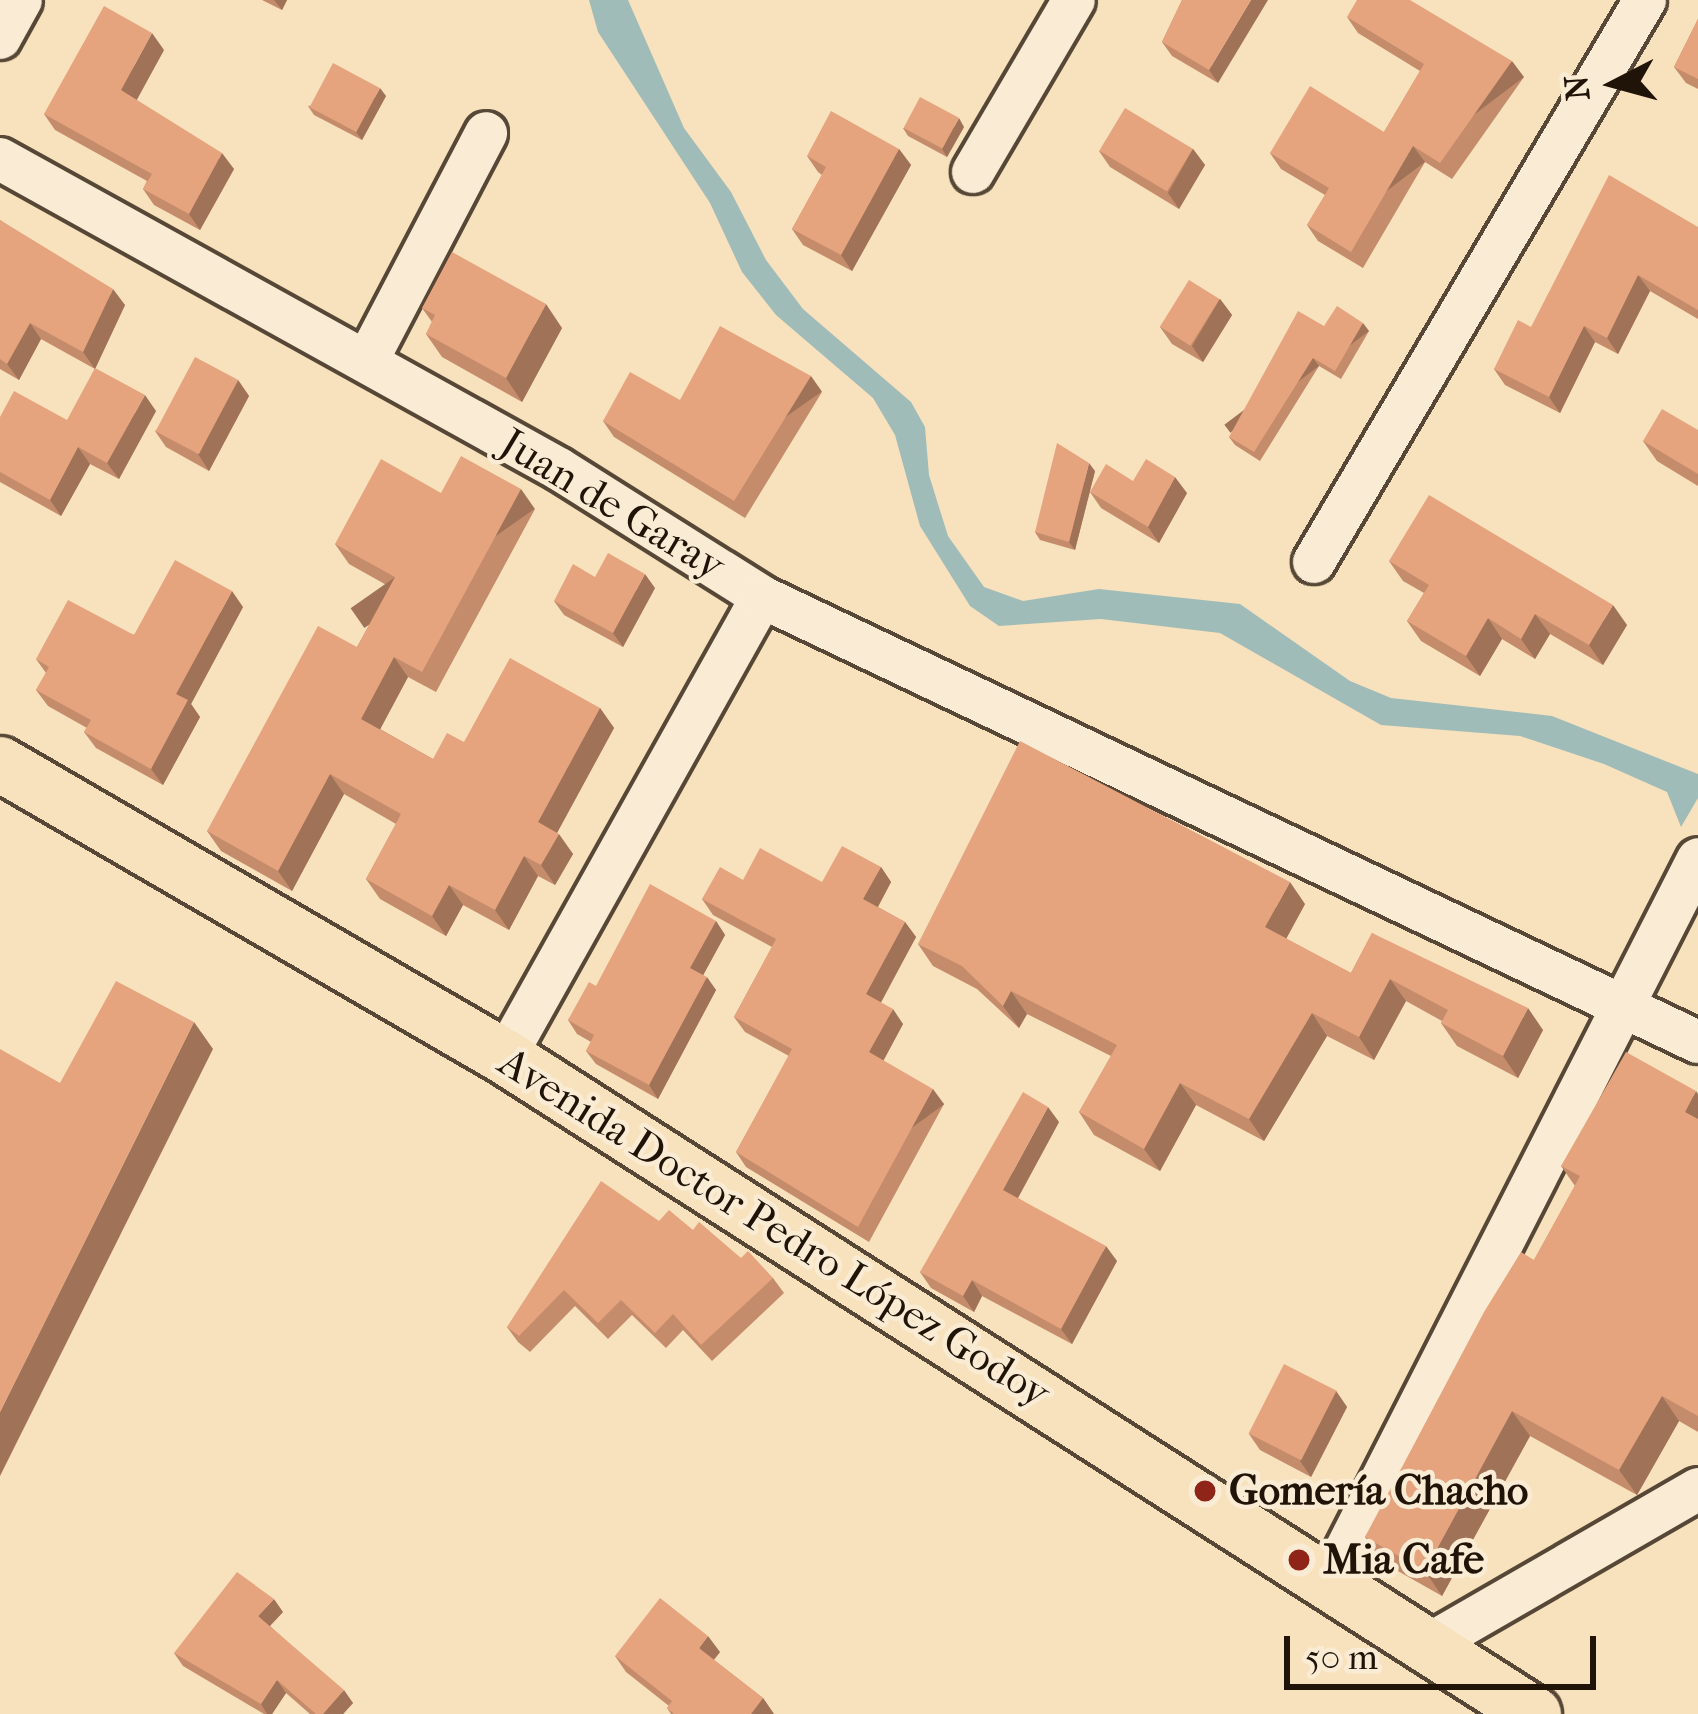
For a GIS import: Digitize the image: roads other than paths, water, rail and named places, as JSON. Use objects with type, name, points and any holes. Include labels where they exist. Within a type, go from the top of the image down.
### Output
[{"type":"main road","name":"Avenida Doctor Pedro López Godoy","points":[[0,764],[505,1058],[1330,1581],[1423,1648],[1534,1714]]},
{"type":"street","points":[[0,38],[21,0]]},
{"type":"street","points":[[973,172],[1074,0]]},
{"type":"street","points":[[1314,562],[1645,0]]},
{"type":"street","points":[[367,362],[486,134]]},
{"type":"street","name":"Juan de Garay","points":[[0,159],[367,362],[762,597],[505,1058]]},
{"type":"street","points":[[762,597],[1698,1042]]},
{"type":"street","points":[[1330,1581],[1698,859]]},
{"type":"street","points":[[1423,1648],[1698,1489]]},
{"type":"water","points":[[589,0],[628,0],[684,128],[731,192],[766,260],[803,309],[911,402],[925,427],[929,475],[948,536],[984,587],[1023,601],[1099,589],[1240,604],[1350,681],[1391,698],[1552,716],[1698,774],[1698,798],[1681,827],[1667,792],[1604,764],[1520,736],[1381,725],[1220,633],[1101,619],[999,626],[970,606],[920,526],[895,435],[873,398],[776,315],[742,272],[710,203],[598,32]]},
{"type":"place","name":"Gomería Chacho","points":[[1205,1491]]},
{"type":"place","name":"Mia Cafe","points":[[1299,1560]]}]
